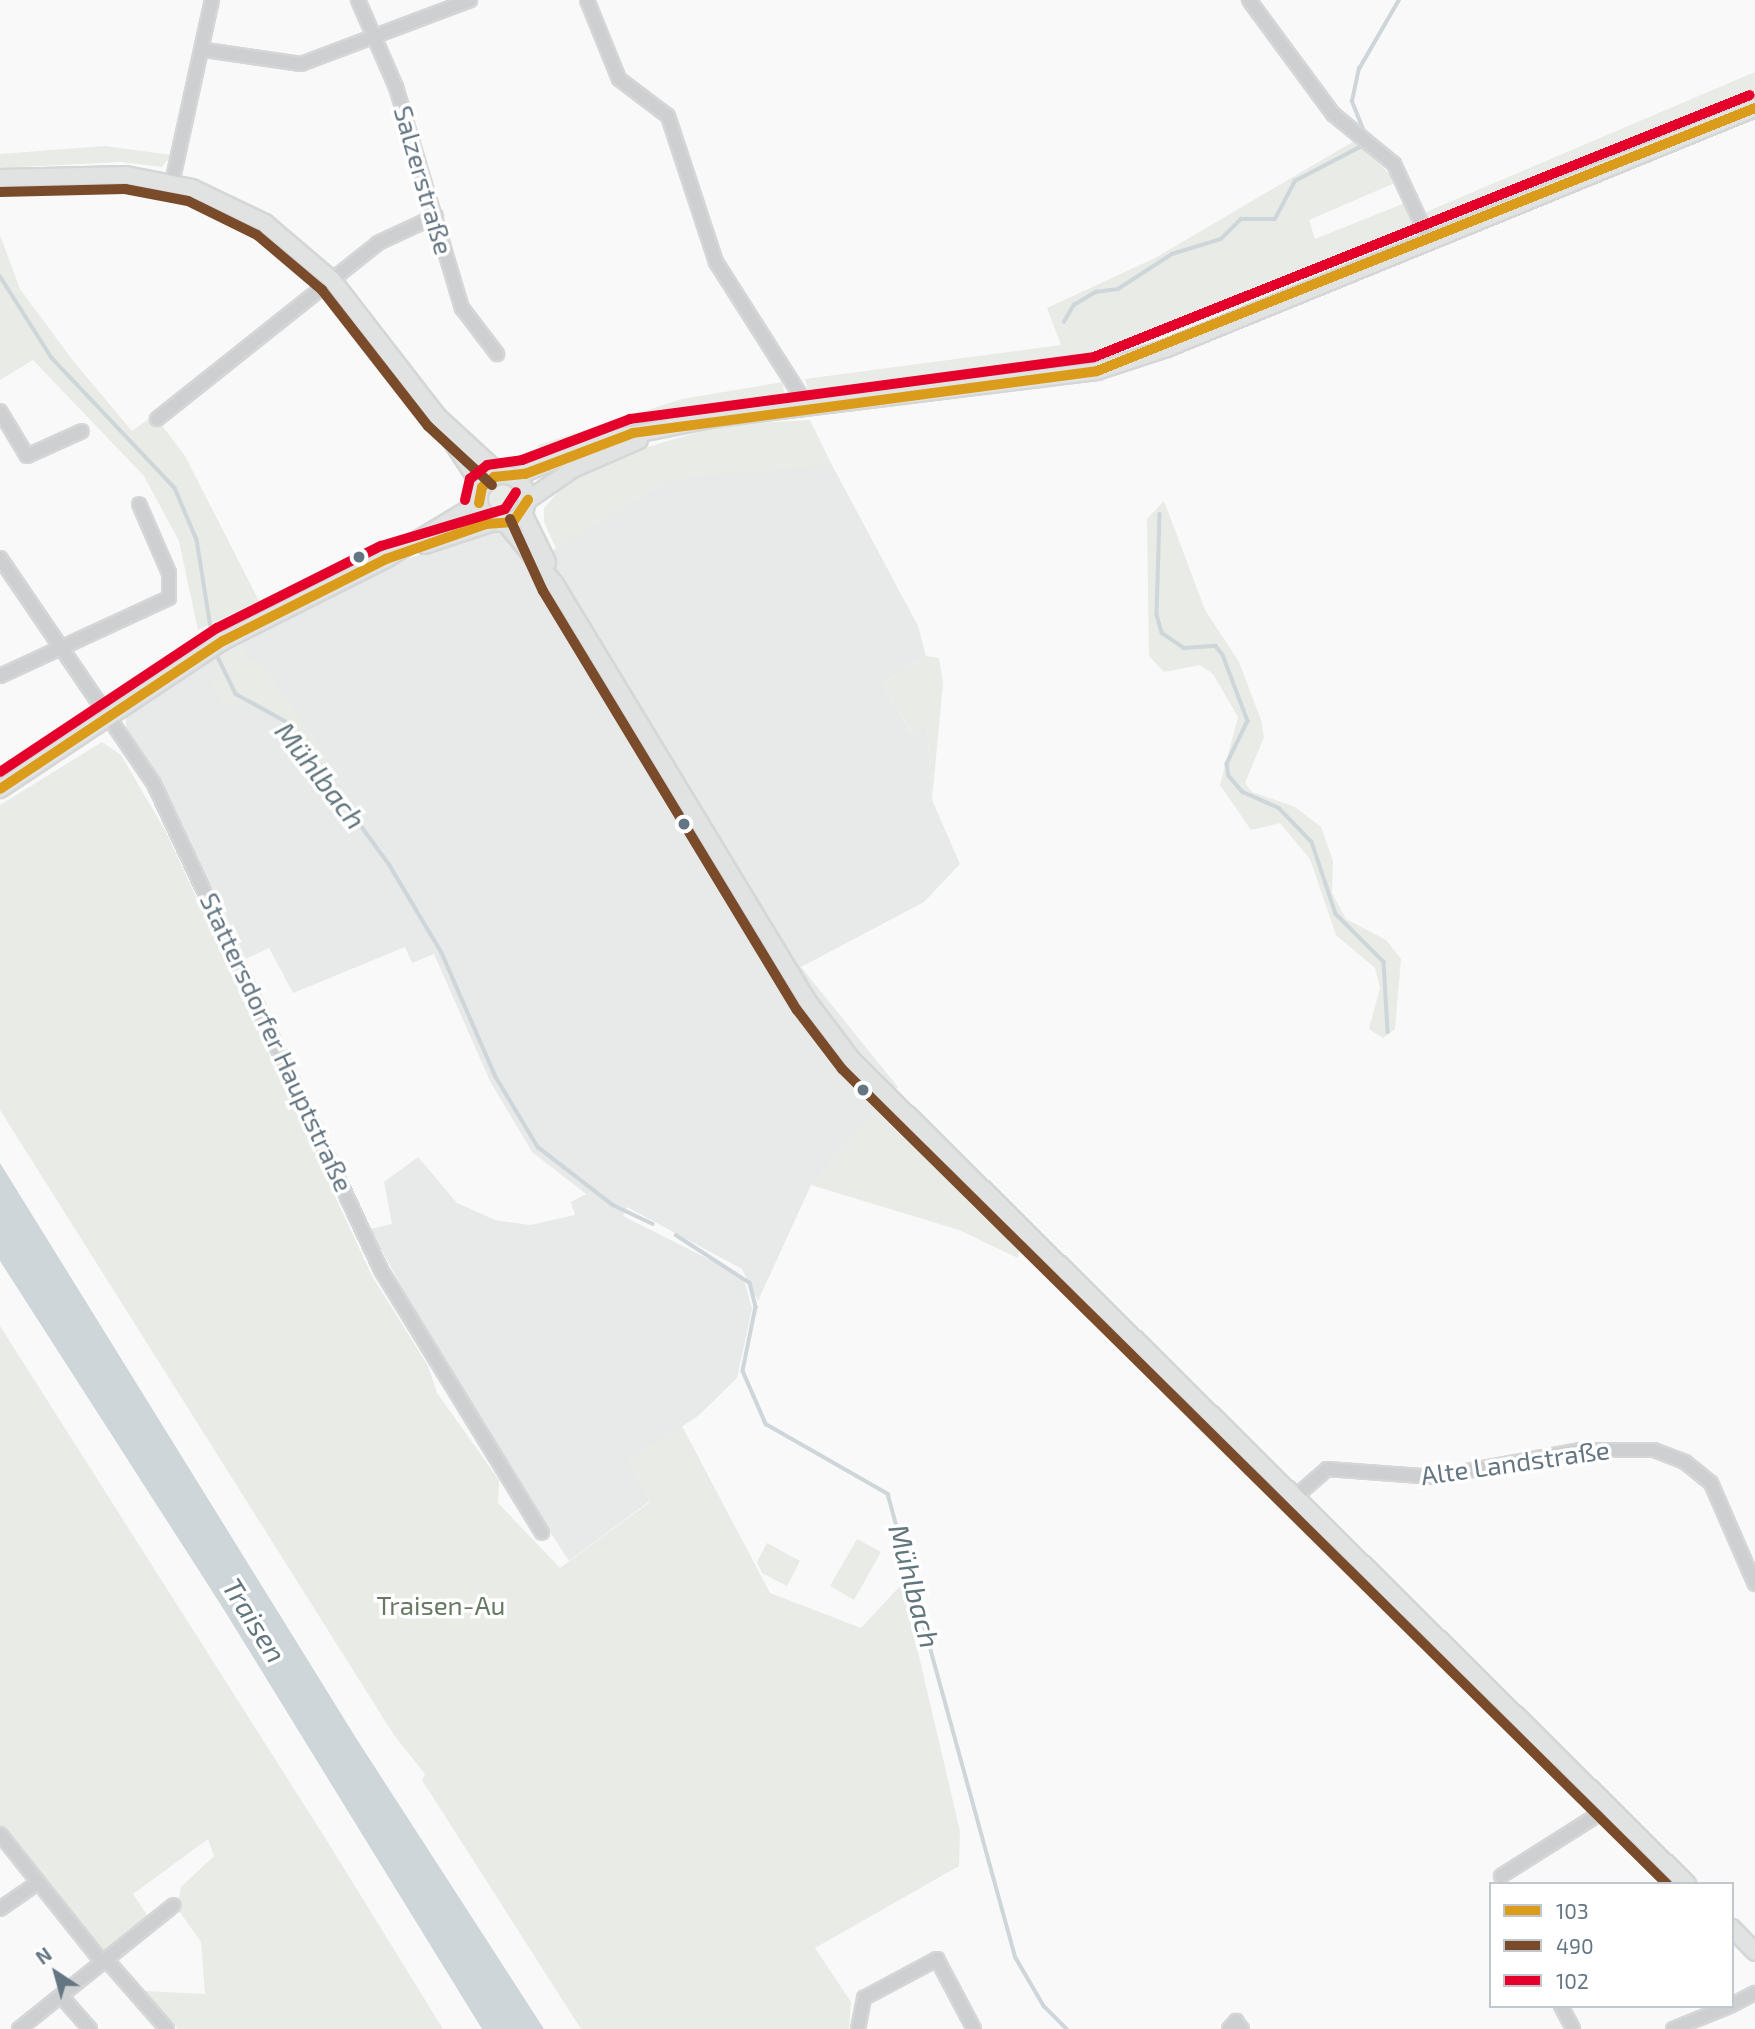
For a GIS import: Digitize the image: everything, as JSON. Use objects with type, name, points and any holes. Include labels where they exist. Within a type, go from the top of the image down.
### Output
[{"type":"main road","points":[[482,486],[507,476],[665,429],[808,407],[1097,370],[1430,242],[1755,108]]},
{"type":"main road","points":[[0,178],[126,175],[172,183],[265,223],[331,280],[439,417],[482,486],[479,503],[386,559],[223,641],[0,789]]},
{"type":"main road","points":[[439,417],[507,476],[526,507],[555,584],[808,1003],[853,1061],[1685,1882]]},
{"type":"main road","points":[[386,559],[500,523],[526,507],[573,469],[634,437]]},
{"type":"main road","points":[[479,503],[555,584]]},
{"type":"main road","points":[[1734,1930],[1755,1952]]},
{"type":"street","points":[[172,183],[205,50],[212,0]]},
{"type":"street","name":"Salzerstraße","points":[[358,0],[377,37],[436,216],[462,307],[497,354]]},
{"type":"street","points":[[205,50],[301,65],[470,0]]},
{"type":"street","points":[[587,0],[619,79],[668,116],[716,262],[808,407]]},
{"type":"street","points":[[1249,0],[1322,101],[1401,174],[1430,242]]},
{"type":"street","points":[[157,419],[377,243],[436,216]]},
{"type":"street","points":[[0,411],[25,456],[82,430]]},
{"type":"street","points":[[0,676],[169,598],[169,573],[139,504]]},
{"type":"street","name":"Stattersdorfer Hauptstraße","points":[[0,558],[110,714],[190,851],[381,1269],[542,1532]]},
{"type":"street","name":"Alte Landstraße","points":[[1294,1498],[1327,1469],[1435,1477],[1580,1450],[1654,1450],[1685,1462],[1711,1483],[1755,1584]]},
{"type":"street","points":[[1501,1876],[1610,1807]]},
{"type":"street","points":[[0,1834],[36,1884],[102,1962],[111,1965],[167,2029]]},
{"type":"street","points":[[0,1909],[36,1884]]},
{"type":"street","points":[[19,2029],[174,1905]]},
{"type":"street","points":[[858,2029],[864,1998],[937,1959],[974,2029]]},
{"type":"street","points":[[1734,2004],[1755,1993]]},
{"type":"street","points":[[61,1996],[90,2029]]},
{"type":"street","points":[[1562,2008],[1573,2029]]},
{"type":"street","points":[[1673,2029],[1726,2008]]},
{"type":"shaded area","points":[[823,461],[832,465],[918,626],[926,656],[882,684],[912,734],[927,725],[932,800],[960,864],[924,902],[801,967],[898,1087],[811,1185],[758,1301],[742,1269],[627,1207],[623,1216],[730,1270],[745,1283],[752,1309],[737,1378],[698,1416],[629,1461],[650,1501],[569,1561],[462,1397],[370,1229],[392,1224],[384,1182],[418,1157],[457,1203],[495,1220],[530,1225],[575,1215],[571,1202],[586,1194],[532,1152],[490,1081],[434,954],[412,963],[405,947],[293,993],[269,948],[246,959],[180,822],[126,729],[126,715],[212,657],[410,558],[492,530],[512,539],[532,563],[667,480]]},
{"type":"green space","points":[[1755,72],[1755,91],[1721,113],[1439,226],[1429,220],[1426,212]]},
{"type":"green space","points":[[1356,140],[1397,182],[1309,220],[1315,239],[1405,203],[1417,229],[1411,238],[1136,347],[1068,364],[809,393],[805,379],[1061,345],[1047,308],[1155,258]]},
{"type":"green space","points":[[105,146],[172,155],[162,167],[121,162],[0,168],[0,154]]},
{"type":"green space","points":[[0,235],[20,289],[74,362],[132,431],[154,415],[185,456],[259,601],[198,630],[179,541],[144,476],[33,360],[0,380]]},
{"type":"green space","points":[[783,382],[784,397],[587,436],[543,455],[538,445],[682,399]]},
{"type":"green space","points":[[810,420],[832,465],[667,480],[556,549],[544,522],[544,508],[570,478],[607,459],[722,425]]},
{"type":"green space","points":[[504,485],[514,489],[518,499],[514,509],[504,513],[494,509],[490,499],[494,489]]},
{"type":"green space","points":[[1164,501],[1205,610],[1239,662],[1261,720],[1264,737],[1245,783],[1252,792],[1295,807],[1321,827],[1333,861],[1332,893],[1346,919],[1386,940],[1401,959],[1395,1029],[1383,1038],[1369,1029],[1380,988],[1375,968],[1336,935],[1310,859],[1280,823],[1251,830],[1220,785],[1238,717],[1213,674],[1200,665],[1164,672],[1149,656],[1147,519]]},
{"type":"green space","points":[[241,638],[248,659],[262,665],[330,760],[315,771],[278,719],[246,704],[224,705],[211,684],[219,677],[211,655]]},
{"type":"green space","points":[[926,656],[939,658],[943,683],[932,800],[927,726],[913,735],[882,684]]},
{"type":"green space","name":"Traisen-Au","points":[[102,742],[121,755],[166,832],[372,1276],[428,1366],[437,1393],[499,1480],[498,1503],[560,1568],[650,1502],[629,1461],[682,1426],[770,1593],[861,1628],[902,1584],[960,1831],[959,1866],[815,1948],[851,2002],[849,2029],[581,2029],[422,1780],[425,1774],[394,1735],[0,1110],[0,805]]},
{"type":"green space","points":[[880,1106],[1020,1245],[1018,1258],[959,1230],[811,1185]]},
{"type":"green space","points":[[0,1326],[329,1844],[443,2029],[178,2029],[144,1991],[205,1994],[201,1942],[177,1908],[181,1887],[214,1856],[208,1839],[133,1894],[149,1918],[102,1951],[0,1827]]},
{"type":"green space","points":[[857,1539],[881,1552],[854,1600],[830,1586]]},
{"type":"green space","points":[[767,1543],[800,1561],[787,1586],[762,1573],[757,1562]]},
{"type":"water","name":"Traisen","points":[[0,1163],[356,1738],[544,2029],[482,2029],[221,1605],[0,1261]]},
{"type":"waterway","points":[[1365,134],[1352,101],[1359,69],[1399,0]]},
{"type":"waterway","points":[[1064,322],[1074,305],[1096,292],[1118,289],[1172,254],[1221,239],[1241,219],[1275,219],[1295,181],[1364,145]]},
{"type":"waterway","name":"Mühlbach","points":[[0,276],[52,358],[175,488],[197,540],[213,640]]},
{"type":"waterway","points":[[1160,514],[1157,615],[1162,633],[1184,648],[1216,646],[1223,655],[1248,721],[1227,764],[1229,776],[1243,792],[1279,808],[1312,842],[1336,914],[1384,962],[1388,1032]]},
{"type":"waterway","name":"Mühlbach","points":[[215,651],[236,694],[285,721],[389,864],[442,953],[496,1077],[538,1147],[613,1205],[653,1224]]},
{"type":"waterway","name":"Mühlbach","points":[[676,1235],[750,1283],[756,1307],[743,1371],[766,1424],[888,1494],[1016,1958],[1044,2006],[1067,2029]]},
{"type":"transit line","name":"102","points":[[465,500],[470,479],[487,465],[522,460],[630,419],[1094,357],[1750,95]]},
{"type":"transit line","name":"103","points":[[479,503],[482,487],[494,477],[525,474],[633,433],[1097,371],[1755,108]]},
{"type":"transit line","name":"490","points":[[0,192],[125,189],[188,201],[257,235],[322,290],[428,426],[492,485]]},
{"type":"transit line","name":"102","points":[[0,772],[217,628],[381,546],[505,509],[516,492]]},
{"type":"transit line","name":"103","points":[[0,789],[223,641],[386,559],[486,524],[513,522],[528,500]]},
{"type":"transit line","name":"490","points":[[510,519],[543,591],[797,1010],[842,1069],[1665,1882]]}]
